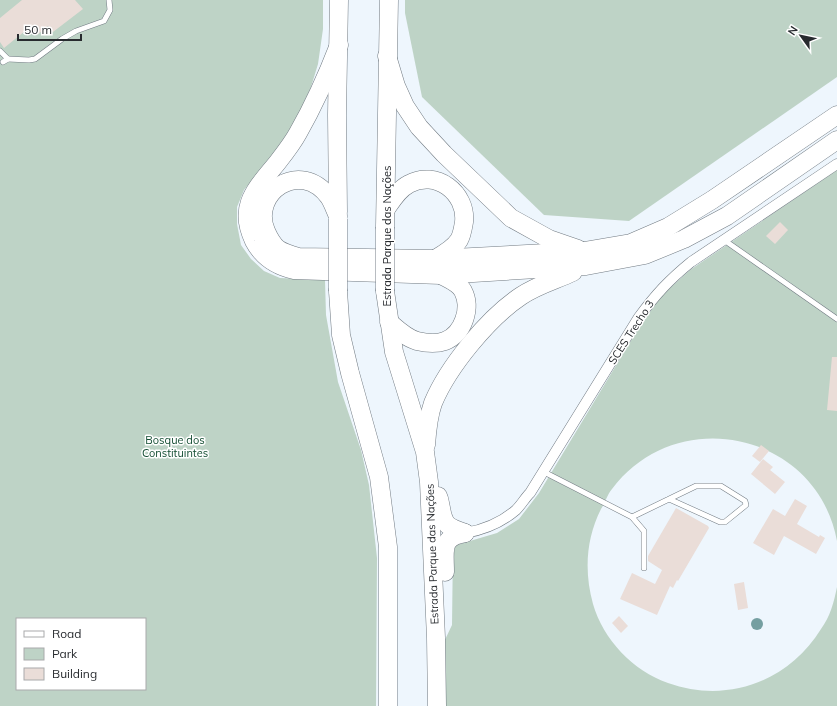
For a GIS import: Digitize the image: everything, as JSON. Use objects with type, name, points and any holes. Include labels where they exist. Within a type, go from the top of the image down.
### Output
[{"type":"highway","points":[[339,0],[338,291],[341,335],[379,477],[387,539],[388,706]]},
{"type":"highway","name":"Estrada Parque das Nações","points":[[389,0],[387,56],[385,292],[394,352],[425,452],[429,482],[436,638],[437,706]]},
{"type":"highway","points":[[339,45],[313,106],[278,162],[257,186],[250,200],[247,217],[250,232],[256,246],[266,258],[280,267],[294,270],[438,267],[645,255],[684,239],[727,216],[837,140]]},
{"type":"highway","points":[[387,56],[396,86],[405,106],[419,127],[444,154],[511,218],[585,259]]},
{"type":"highway","points":[[425,452],[428,424],[433,404],[442,386],[462,356],[484,329],[504,308],[522,295],[585,259],[630,243],[668,227],[712,200],[837,115]]},
{"type":"highway","points":[[386,209],[398,192],[409,183],[425,179],[439,181],[453,190],[461,201],[465,214],[463,229],[459,240],[447,252],[438,267]]},
{"type":"highway","points":[[338,218],[330,198],[323,190],[311,182],[300,180],[287,181],[279,185],[270,195],[263,211],[264,226],[269,239],[278,248],[298,257],[438,267],[463,290],[467,303],[466,316],[454,335],[445,341],[432,343],[417,341],[405,335],[389,322]]},
{"type":"highway","points":[[429,482],[440,498],[442,518],[447,526],[465,533]]},
{"type":"highway","points":[[436,638],[444,627],[446,611],[445,548],[447,542],[453,535],[465,533]]},
{"type":"street","name":"SCES Trecho 3","points":[[465,533],[478,531],[496,523],[515,510],[530,493],[639,317],[656,294],[671,279],[681,270],[724,240],[837,164]]},
{"type":"lane","points":[[0,51],[5,60],[35,59],[62,39],[104,21],[110,10],[109,0]]},
{"type":"lane","points":[[724,240],[837,319]]},
{"type":"lane","points":[[544,472],[632,517],[644,531],[644,568]]},
{"type":"lane","points":[[632,517],[669,499],[696,486],[721,486],[745,500],[746,506],[725,522],[720,522],[669,499]]},
{"type":"green space","name":"Bosque dos Constituintes","points":[[0,0],[323,0],[323,29],[318,64],[311,87],[296,120],[276,151],[244,190],[237,207],[237,224],[241,245],[251,259],[264,271],[280,278],[325,280],[326,315],[338,382],[361,450],[369,485],[377,558],[376,706],[0,706]]},
{"type":"green space","points":[[405,0],[837,0],[837,77],[629,221],[544,215],[422,97],[405,13]]},
{"type":"green space","points":[[837,170],[837,541],[824,504],[803,475],[774,454],[742,442],[707,439],[672,445],[640,462],[612,489],[601,509],[592,532],[588,555],[588,579],[593,604],[604,629],[621,652],[632,662],[655,678],[668,683],[690,689],[712,691],[734,689],[754,684],[774,675],[791,663],[807,647],[824,624],[831,609],[837,587],[837,706],[443,706],[442,646],[452,625],[453,546],[497,533],[519,519],[539,493],[632,339],[660,297],[690,270]]},
{"type":"water","points":[[755,618],[759,618],[763,624],[759,630],[755,630],[751,626],[751,622]]},
{"type":"building","points":[[22,0],[75,0],[83,9],[53,32],[48,26],[37,35],[30,27],[4,48],[0,42],[0,18]]},
{"type":"building","points":[[780,222],[788,230],[775,244],[766,236]]},
{"type":"building","points":[[832,357],[837,357],[837,411],[827,410]]},
{"type":"building","points":[[761,445],[769,451],[760,462],[752,456]]},
{"type":"building","points":[[763,459],[773,467],[770,470],[785,482],[775,494],[751,474]]},
{"type":"building","points":[[795,499],[807,506],[797,524],[819,537],[820,535],[825,538],[816,554],[784,536],[774,555],[753,543],[773,509],[785,516]]},
{"type":"building","points":[[676,508],[709,528],[678,581],[677,580],[673,588],[670,586],[657,615],[620,599],[632,573],[655,584],[662,570],[648,561],[648,556]]},
{"type":"building","points":[[744,582],[748,608],[738,610],[734,584]]},
{"type":"building","points":[[619,616],[628,626],[621,633],[612,623]]}]
